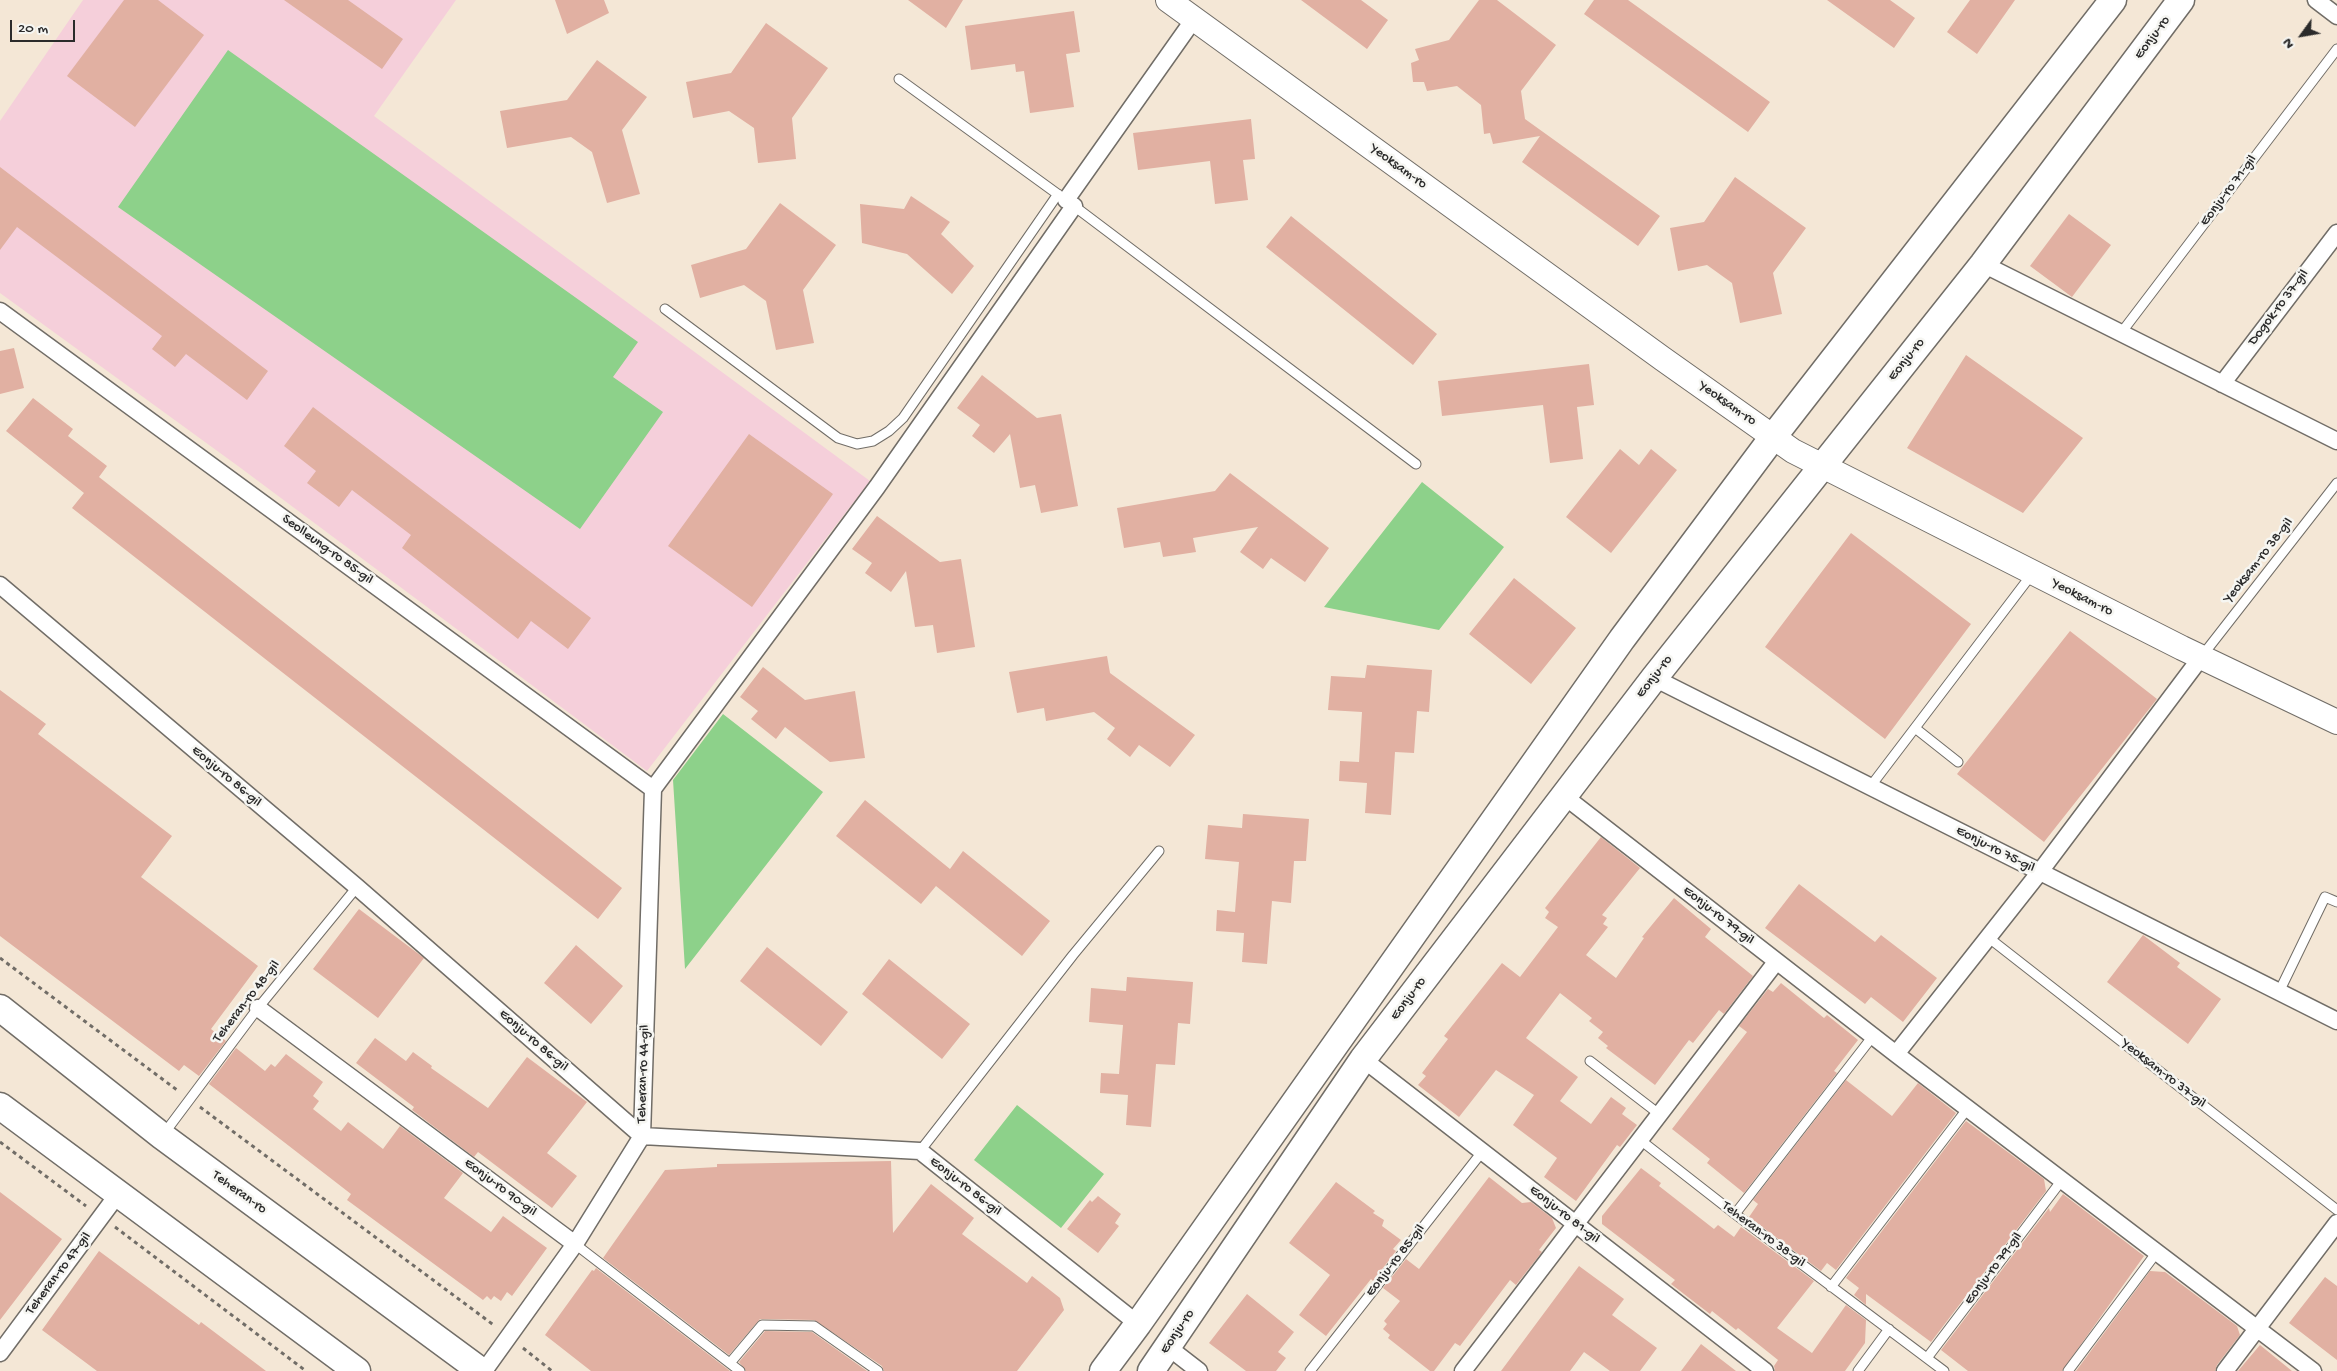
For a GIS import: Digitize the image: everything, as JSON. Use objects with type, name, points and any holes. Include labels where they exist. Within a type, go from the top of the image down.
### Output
[{"type":"main road","name":"Yeoksam-ro","points":[[1168,0],[1793,451],[2182,648],[2337,722]]},
{"type":"main road","points":[[1103,1371],[1610,655],[1773,437],[2113,0]]},
{"type":"main road","name":"Eonju-ro","points":[[1151,1371],[1363,1059],[1654,678],[1983,264],[2181,0]]},
{"type":"main road","name":"Teheran-ro","points":[[0,1008],[162,1136],[483,1371]]},
{"type":"main road","points":[[0,1106],[357,1371]]},
{"type":"street","points":[[2316,0],[2337,16]]},
{"type":"street","points":[[653,789],[878,487],[1066,200],[1194,19]]},
{"type":"street","name":"Dogok-ro 37-gil","points":[[2222,384],[2337,232]]},
{"type":"street","points":[[1983,264],[2337,441]]},
{"type":"street","name":"Seolleung-ro 85-gil","points":[[0,311],[653,789]]},
{"type":"street","name":"Eonju-ro 86-gil","points":[[0,585],[357,887],[642,1136],[920,1151],[1138,1324]]},
{"type":"street","points":[[1896,1054],[2040,872],[2202,656]]},
{"type":"street","name":"Eonju-ro 75-gil","points":[[1654,678],[2337,1021]]},
{"type":"street","name":"Teheran-ro 44-gil","points":[[483,1371],[575,1244],[642,1136],[653,789]]},
{"type":"street","name":"Eonju-ro 79-gil","points":[[1564,796],[1776,962],[2313,1371]]},
{"type":"street","points":[[1463,1371],[1776,962]]},
{"type":"street","name":"Eonju-ro 90-gil","points":[[258,1008],[575,1244]]},
{"type":"street","name":"Eonju-ro 81-gil","points":[[1363,1059],[1765,1371]]},
{"type":"street","name":"Teheran-ro 47-gil","points":[[0,1353],[118,1194]]},
{"type":"street","points":[[2224,1371],[2337,1223]]},
{"type":"street","points":[[1168,1347],[1199,1371]]},
{"type":"lane","name":"Eonju-ro 71-gil","points":[[2121,333],[2337,49]]},
{"type":"lane","points":[[899,78],[1066,200],[1416,464]]},
{"type":"lane","points":[[665,309],[838,438],[857,444],[873,441],[889,432],[903,418],[1066,200]]},
{"type":"lane","name":"Yeoksam-ro 38-gil","points":[[2202,656],[2337,483]]},
{"type":"lane","points":[[1870,787],[2033,573]]},
{"type":"lane","points":[[1915,728],[1958,762]]},
{"type":"lane","points":[[920,1151],[1073,955],[1159,850]]},
{"type":"lane","name":"Teheran-ro 48-gil","points":[[162,1136],[258,1008],[357,887]]},
{"type":"lane","points":[[2279,992],[2325,897],[2337,902]]},
{"type":"lane","name":"Yeoksam-ro 37-gil","points":[[1989,938],[2337,1210]]},
{"type":"lane","points":[[1736,1214],[1873,1036]]},
{"type":"lane","points":[[1590,1061],[1659,1114]]},
{"type":"lane","points":[[1831,1287],[1968,1108]]},
{"type":"lane","name":"Teheran-ro 38-gil","points":[[1639,1139],[1831,1287],[1944,1371]]},
{"type":"lane","name":"Eonju-ro 85-gil","points":[[1310,1371],[1482,1152]]},
{"type":"lane","name":"Eonju-ro 79-gil","points":[[1927,1358],[2062,1180]]},
{"type":"lane","name":"Eonju-ro 90-gil","points":[[575,1244],[740,1371]]},
{"type":"lane","points":[[2068,1371],[2157,1252]]},
{"type":"lane","points":[[730,1363],[762,1325],[814,1326],[878,1371]]},
{"type":"lane","points":[[1858,1371],[1888,1329]]},
{"type":"path","points":[[0,958],[509,1336],[552,1371]]},
{"type":"path","points":[[0,1142],[306,1371]]},
{"type":"shaded area","points":[[83,0],[456,0],[374,116],[870,481],[647,771],[238,466],[0,293],[0,121]]},
{"type":"green space","points":[[228,50],[638,342],[613,377],[663,412],[580,529],[118,207]]},
{"type":"green space","points":[[1422,482],[1504,547],[1439,630],[1324,607]]},
{"type":"green space","points":[[723,714],[823,792],[685,969],[673,780]]},
{"type":"green space","points":[[1017,1105],[1104,1174],[1061,1228],[974,1160]]},
{"type":"building","points":[[124,0],[158,0],[204,35],[135,127],[67,76]]},
{"type":"building","points":[[284,0],[348,0],[403,39],[382,69]]},
{"type":"building","points":[[555,0],[604,0],[609,13],[567,34]]},
{"type":"building","points":[[908,0],[963,0],[946,28]]},
{"type":"building","points":[[1301,0],[1361,0],[1388,20],[1367,49]]},
{"type":"building","points":[[1479,0],[1497,0],[1556,45],[1521,91],[1525,119],[1660,216],[1638,246],[1522,162],[1540,136],[1493,144],[1490,133],[1484,134],[1481,105],[1457,86],[1427,91],[1424,82],[1413,82],[1411,63],[1419,60],[1415,49],[1449,40]]},
{"type":"building","points":[[1594,0],[1628,0],[1770,102],[1748,132],[1584,14]]},
{"type":"building","points":[[1827,0],[1890,0],[1915,18],[1894,48]]},
{"type":"building","points":[[1970,0],[2015,0],[1977,54],[1947,32]]},
{"type":"building","points":[[1074,11],[1080,52],[1066,54],[1074,107],[1030,113],[1024,71],[1016,72],[1015,64],[971,70],[965,26]]},
{"type":"building","points":[[766,23],[828,68],[792,118],[796,159],[758,163],[754,128],[729,111],[693,118],[686,82],[731,73]]},
{"type":"building","points":[[597,60],[647,97],[622,130],[640,194],[607,203],[592,152],[571,137],[507,148],[500,111],[567,100]]},
{"type":"building","points":[[1251,119],[1255,159],[1243,160],[1248,200],[1215,204],[1210,161],[1138,170],[1133,133]]},
{"type":"building","points":[[0,167],[268,371],[247,400],[186,354],[175,367],[152,349],[162,336],[17,227],[0,250]]},
{"type":"building","points":[[1735,177],[1806,228],[1773,273],[1782,314],[1740,323],[1732,283],[1707,265],[1678,271],[1670,228],[1704,222]]},
{"type":"building","points":[[911,196],[950,222],[941,234],[974,266],[952,294],[907,254],[862,243],[860,204],[904,209]]},
{"type":"building","points":[[780,203],[836,245],[803,290],[814,343],[776,350],[766,301],[744,285],[700,298],[691,265],[746,249]]},
{"type":"building","points":[[2069,214],[2111,245],[2072,297],[2030,266]]},
{"type":"building","points":[[1291,216],[1437,334],[1413,365],[1266,247]]},
{"type":"building","points":[[14,348],[24,388],[0,394],[0,351]]},
{"type":"building","points":[[1966,355],[2083,438],[2023,513],[1907,448]]},
{"type":"building","points":[[1589,364],[1594,405],[1577,407],[1583,459],[1550,463],[1543,405],[1442,416],[1438,381]]},
{"type":"building","points":[[982,375],[1037,418],[1061,414],[1078,506],[1041,513],[1035,485],[1020,488],[1010,434],[994,453],[972,436],[980,425],[957,408]]},
{"type":"building","points":[[33,398],[73,429],[68,436],[107,466],[99,477],[622,888],[598,919],[72,508],[84,493],[6,431]]},
{"type":"building","points":[[313,407],[591,618],[568,649],[531,621],[518,639],[402,548],[411,535],[352,490],[339,507],[307,483],[316,471],[284,446]]},
{"type":"building","points":[[749,434],[833,494],[752,607],[668,546]]},
{"type":"building","points":[[1620,449],[1639,465],[1651,449],[1677,470],[1611,553],[1566,517]]},
{"type":"building","points":[[1230,473],[1329,548],[1305,582],[1271,558],[1263,569],[1240,552],[1258,527],[1193,538],[1196,552],[1163,557],[1160,542],[1124,548],[1117,508],[1215,491]]},
{"type":"building","points":[[877,516],[940,562],[961,559],[975,647],[937,653],[933,625],[915,627],[906,571],[891,592],[865,573],[872,563],[852,549]]},
{"type":"building","points":[[1851,533],[1971,624],[1885,739],[1765,647]]},
{"type":"building","points":[[1514,578],[1576,628],[1531,684],[1469,634]]},
{"type":"building","points":[[2070,631],[2157,699],[2044,842],[1957,774]]},
{"type":"building","points":[[1107,656],[1110,673],[1195,735],[1170,767],[1139,745],[1130,757],[1107,739],[1115,728],[1094,712],[1046,721],[1044,708],[1017,713],[1009,672]]},
{"type":"building","points":[[1367,665],[1432,670],[1429,712],[1417,711],[1414,753],[1395,752],[1391,815],[1365,813],[1367,783],[1339,781],[1340,761],[1359,762],[1362,712],[1328,710],[1331,676],[1365,678]]},
{"type":"building","points":[[763,667],[805,700],[855,691],[865,758],[830,762],[785,727],[776,739],[751,719],[758,711],[740,697]]},
{"type":"building","points":[[0,690],[46,724],[38,734],[172,836],[141,877],[258,966],[211,1029],[226,1041],[199,1076],[184,1065],[179,1071],[0,936]]},
{"type":"building","points":[[865,800],[950,869],[963,851],[1050,921],[1022,956],[936,886],[921,904],[836,836]]},
{"type":"building","points":[[1243,814],[1309,819],[1306,861],[1294,861],[1291,903],[1272,901],[1267,964],[1242,962],[1244,933],[1216,931],[1217,910],[1235,912],[1239,862],[1205,859],[1208,825],[1242,828]]},
{"type":"building","points":[[1601,837],[1640,868],[1602,915],[1607,918],[1603,924],[1608,927],[1586,955],[1616,978],[1644,938],[1642,937],[1674,898],[1711,929],[1705,937],[1753,976],[1724,1014],[1719,1010],[1693,1043],[1689,1040],[1655,1085],[1606,1048],[1608,1046],[1598,1038],[1603,1032],[1589,1021],[1592,1018],[1560,993],[1526,1038],[1578,1077],[1560,1101],[1591,1124],[1611,1097],[1626,1108],[1622,1114],[1637,1125],[1620,1147],[1617,1145],[1576,1201],[1544,1177],[1557,1158],[1513,1125],[1534,1095],[1496,1070],[1459,1117],[1418,1085],[1426,1076],[1422,1073],[1448,1039],[1444,1036],[1502,963],[1520,977],[1558,927],[1545,918],[1549,912],[1545,908]]},
{"type":"building","points":[[1799,884],[1875,942],[1881,935],[1937,978],[1903,1022],[1871,997],[1865,1004],[1765,928]]},
{"type":"building","points":[[359,909],[424,958],[378,1018],[313,969]]},
{"type":"building","points":[[2143,935],[2180,963],[2177,967],[2221,999],[2188,1044],[2107,982]]},
{"type":"building","points":[[576,945],[623,986],[591,1024],[544,983]]},
{"type":"building","points":[[767,947],[848,1012],[821,1046],[740,981]]},
{"type":"building","points":[[889,959],[970,1024],[942,1059],[862,994]]},
{"type":"building","points":[[1127,977],[1193,982],[1190,1024],[1178,1023],[1175,1065],[1156,1064],[1151,1127],[1126,1125],[1128,1095],[1100,1093],[1101,1073],[1119,1074],[1123,1025],[1089,1022],[1091,988],[1126,991]]},
{"type":"building","points":[[1781,983],[1824,1018],[1827,1015],[1858,1040],[1834,1071],[1837,1073],[1744,1193],[1707,1163],[1710,1159],[1672,1129],[1747,1032],[1739,1026],[1768,989],[1773,992]]},
{"type":"building","points":[[375,1038],[406,1061],[413,1052],[432,1066],[431,1068],[488,1108],[527,1057],[587,1102],[547,1153],[577,1176],[552,1208],[478,1152],[474,1157],[412,1110],[414,1107],[356,1063]]},
{"type":"building","points":[[236,1048],[265,1071],[271,1064],[275,1067],[286,1054],[323,1082],[313,1096],[319,1101],[313,1109],[341,1131],[348,1122],[383,1149],[400,1126],[463,1173],[444,1198],[491,1232],[503,1216],[547,1248],[512,1296],[507,1292],[501,1301],[494,1296],[491,1300],[487,1296],[483,1300],[347,1200],[351,1194],[209,1084]]},
{"type":"building","points":[[1846,1080],[1892,1116],[1918,1083],[1956,1113],[1836,1270],[1827,1263],[1821,1271],[1749,1217],[1758,1204],[1753,1200]]},
{"type":"building","points":[[1966,1121],[2044,1179],[2046,1191],[1931,1342],[1866,1294],[1866,1305],[1854,1295],[1859,1288],[1846,1278]]},
{"type":"building","points":[[891,1161],[893,1233],[931,1184],[974,1218],[962,1234],[1027,1283],[1032,1276],[1060,1298],[1064,1310],[1017,1371],[884,1371],[882,1366],[814,1320],[760,1319],[729,1355],[603,1258],[665,1170],[717,1167],[717,1164]]},
{"type":"building","points":[[1641,1168],[1661,1183],[1659,1186],[1714,1229],[1718,1225],[1734,1237],[1741,1227],[1814,1281],[1777,1328],[1812,1353],[1846,1305],[1866,1320],[1865,1343],[1845,1371],[1775,1371],[1774,1366],[1778,1360],[1738,1328],[1736,1330],[1712,1311],[1710,1314],[1671,1284],[1675,1280],[1602,1224],[1602,1216]]},
{"type":"building","points":[[1489,1177],[1522,1203],[1531,1202],[1552,1218],[1556,1228],[1539,1250],[1542,1252],[1516,1285],[1510,1280],[1460,1346],[1455,1343],[1434,1371],[1430,1371],[1388,1338],[1390,1335],[1383,1329],[1387,1324],[1384,1321],[1400,1301],[1383,1288],[1406,1259],[1419,1269]]},
{"type":"building","points":[[1336,1182],[1375,1211],[1373,1213],[1384,1220],[1382,1226],[1401,1240],[1393,1249],[1396,1251],[1373,1281],[1371,1279],[1326,1336],[1299,1315],[1330,1275],[1289,1243]]},
{"type":"building","points":[[0,1192],[62,1239],[0,1320]]},
{"type":"building","points":[[2063,1194],[2144,1256],[2062,1371],[1968,1371],[1941,1350],[2049,1208],[2050,1212]]},
{"type":"building","points":[[1098,1196],[1121,1214],[1115,1223],[1119,1226],[1098,1253],[1067,1229],[1090,1200],[1092,1202]]},
{"type":"building","points":[[99,1251],[199,1325],[201,1322],[266,1371],[97,1371],[42,1330]]},
{"type":"building","points":[[1579,1266],[1624,1299],[1612,1315],[1657,1348],[1640,1371],[1610,1371],[1584,1352],[1570,1371],[1501,1371]]},
{"type":"building","points":[[596,1268],[730,1371],[591,1371],[545,1335],[592,1270],[594,1271]]},
{"type":"building","points":[[2150,1271],[2165,1272],[2237,1326],[2240,1335],[2217,1365],[2215,1371],[2076,1371]]},
{"type":"building","points":[[2325,1277],[2337,1286],[2337,1360],[2289,1323]]},
{"type":"building","points":[[1247,1294],[1294,1332],[1278,1352],[1286,1358],[1276,1371],[1246,1371],[1209,1343]]},
{"type":"building","points":[[765,1331],[812,1332],[867,1371],[746,1371],[739,1362]]},
{"type":"building","points":[[1701,1344],[1736,1371],[1681,1371]]},
{"type":"building","points":[[2260,1345],[2292,1371],[2238,1371]]}]
